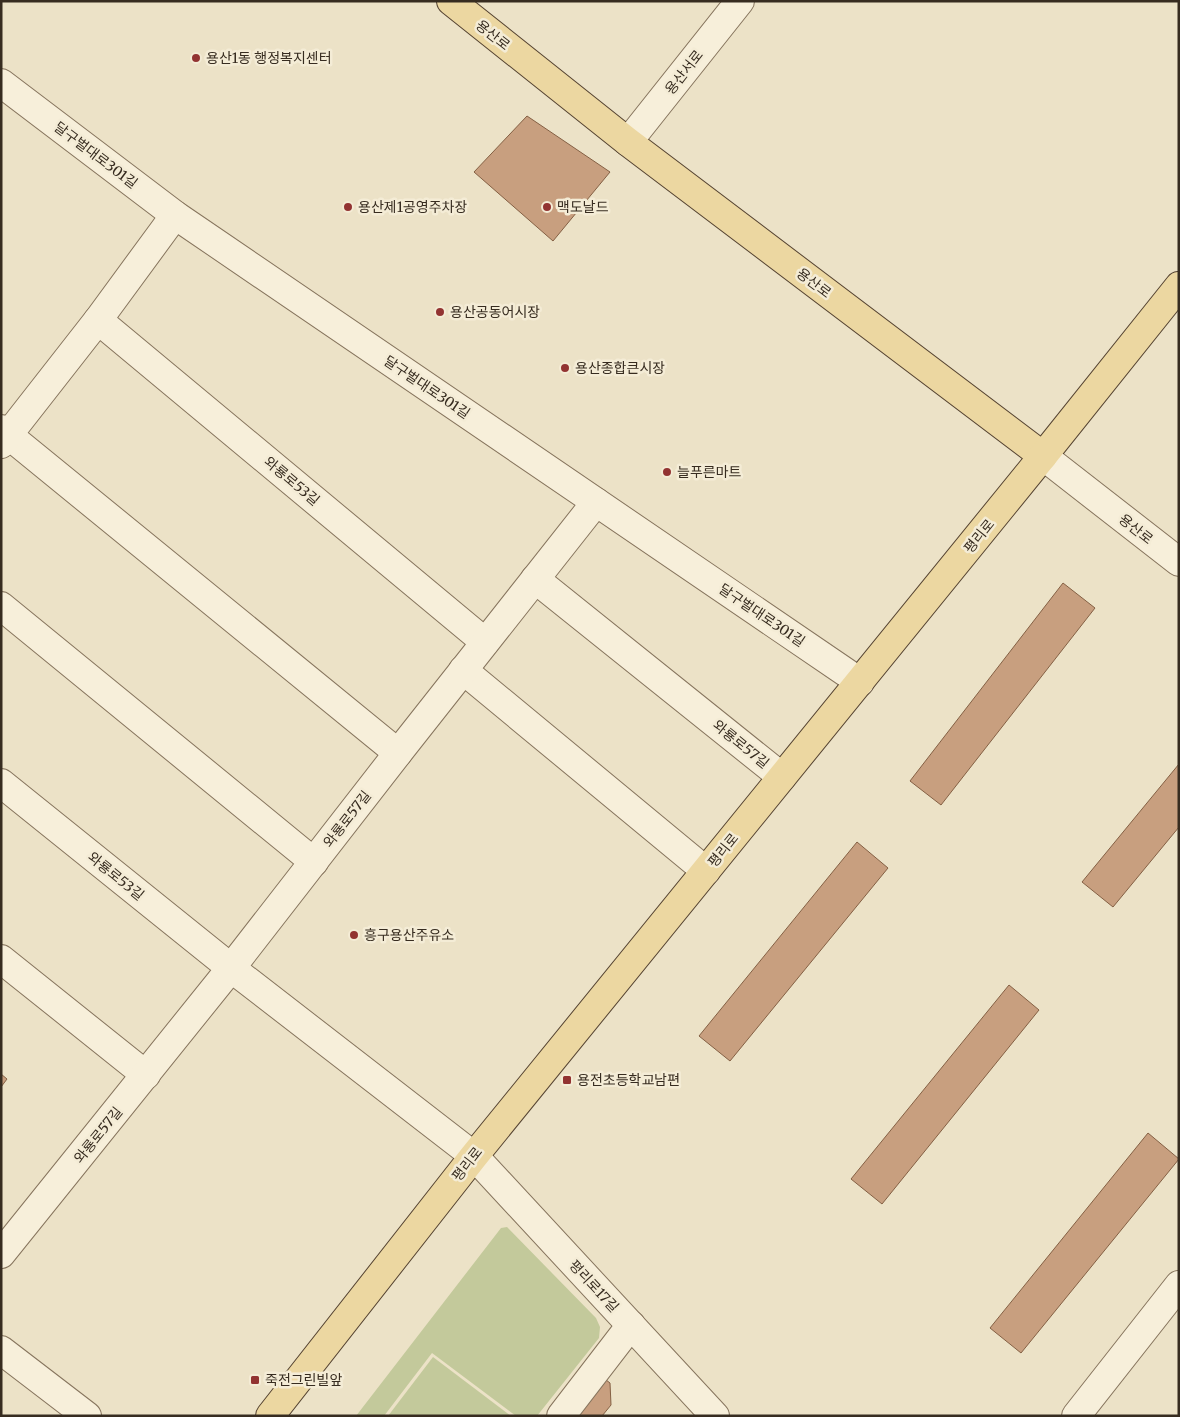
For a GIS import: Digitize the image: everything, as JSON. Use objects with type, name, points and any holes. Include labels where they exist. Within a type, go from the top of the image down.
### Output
[{"type":"main road","name":"용산로","points":[[451,1],[628,142],[1044,456]]},
{"type":"main road","name":"평리로","points":[[270,1416],[474,1156],[1044,456],[1179,286]]},
{"type":"street","name":"용산서로","points":[[628,142],[740,1]]},
{"type":"street","name":"달구벌대로301길","points":[[1,83],[175,215],[860,682]]},
{"type":"street","points":[[175,215],[98,320],[4,436],[398,753]]},
{"type":"street","name":"와룡로53길","points":[[98,320],[485,642]]},
{"type":"street","name":"용산로","points":[[1044,456],[1179,562]]},
{"type":"street","name":"와룡로57길","points":[[1,1254],[231,968],[596,502]]},
{"type":"street","name":"와룡로57길","points":[[535,579],[782,778]]},
{"type":"street","points":[[1,606],[314,862]]},
{"type":"street","points":[[463,670],[706,871]]},
{"type":"street","name":"와룡로53길","points":[[1,783],[231,968]]},
{"type":"street","points":[[1,959],[146,1075]]},
{"type":"street","points":[[231,968],[474,1156]]},
{"type":"street","name":"평리로17길","points":[[474,1156],[715,1416]]},
{"type":"street","points":[[1076,1416],[1179,1284]]},
{"type":"street","points":[[561,1416],[631,1325]]},
{"type":"street","points":[[1,1350],[87,1416]]},
{"type":"green space","points":[[507,1227],[596,1318],[600,1327],[599,1338],[537,1416],[516,1416],[432,1353],[384,1416],[356,1416],[501,1228]]},
{"type":"green space","points":[[433,1357],[511,1416],[388,1416]]},
{"type":"building","name":"맥도날드","points":[[527,116],[610,172],[553,241],[474,172]]},
{"type":"building","points":[[1063,583],[1095,608],[941,805],[910,781]]},
{"type":"building","points":[[1179,764],[1179,827],[1113,907],[1082,882]]},
{"type":"building","points":[[857,842],[888,868],[730,1061],[699,1036]]},
{"type":"building","points":[[1009,985],[1039,1010],[882,1204],[851,1179]]},
{"type":"building","points":[[1,1074],[7,1079],[1,1087]]},
{"type":"building","points":[[1148,1133],[1179,1159],[1021,1353],[990,1328]]},
{"type":"building","points":[[601,1376],[610,1383],[611,1405],[602,1416],[570,1416]]},
{"type":"place","name":"용산1동 행정복지센터","points":[[196,58]]},
{"type":"place","name":"용산제1공영주차장","points":[[348,207]]},
{"type":"place","name":"맥도날드","points":[[547,207]]},
{"type":"place","name":"용산공동어시장","points":[[440,312]]},
{"type":"place","name":"용산종합큰시장","points":[[565,368]]},
{"type":"place","name":"늘푸른마트","points":[[667,472]]},
{"type":"place","name":"흥구용산주유소","points":[[354,935]]},
{"type":"place","name":"용전초등학교남편","points":[[567,1080]]},
{"type":"place","name":"죽전그린빌앞","points":[[255,1380]]}]
